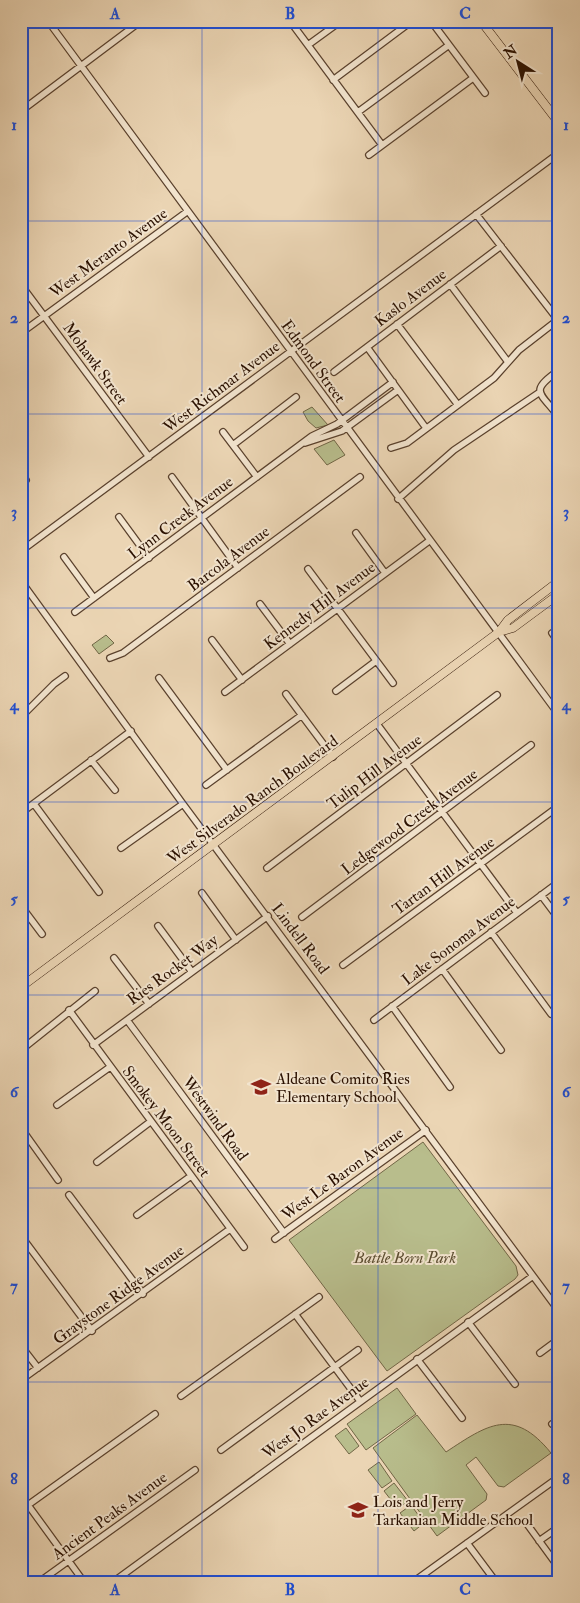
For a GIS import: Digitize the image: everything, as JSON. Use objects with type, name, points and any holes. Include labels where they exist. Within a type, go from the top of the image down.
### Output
[{"type":"main road","points":[[482,21],[559,123]]},
{"type":"main road","name":"West Silverado Ranch Boulevard","points":[[21,987],[499,632],[508,620],[559,581]]},
{"type":"main road","name":"West Silverado Ranch Boulevard","points":[[499,632],[513,628],[559,594]]},
{"type":"street","name":"Edmond Street","points":[[48,21],[398,499],[559,714]]},
{"type":"street","points":[[128,21],[132,27]]},
{"type":"street","points":[[21,111],[141,21]]},
{"type":"street","points":[[290,21],[382,145]]},
{"type":"street","points":[[308,45],[341,21]]},
{"type":"street","points":[[333,80],[412,21]]},
{"type":"street","points":[[441,21],[433,24],[485,92]]},
{"type":"street","points":[[358,112],[449,46]]},
{"type":"street","points":[[369,155],[474,78]]},
{"type":"street","name":"West Richmar Avenue","points":[[21,551],[559,153]]},
{"type":"street","name":"West Meranto Avenue","points":[[21,333],[188,212]]},
{"type":"street","points":[[391,448],[406,443],[494,378],[518,350],[558,320],[476,214]]},
{"type":"street","name":"Kaslo Avenue","points":[[334,372],[502,246]]},
{"type":"street","name":"Mohawk Street","points":[[21,284],[149,457]]},
{"type":"street","points":[[450,284],[508,362]]},
{"type":"street","points":[[397,324],[458,405]]},
{"type":"street","points":[[367,347],[426,428]]},
{"type":"street","points":[[398,499],[454,450],[540,390],[542,382],[559,370]]},
{"type":"street","name":"Lynn Creek Avenue","points":[[75,612],[316,433],[341,421],[393,382]]},
{"type":"street","name":"Lynn Creek Avenue","points":[[301,445],[332,435],[346,428],[398,390]]},
{"type":"street","points":[[540,390],[559,418]]},
{"type":"street","points":[[233,445],[296,397]]},
{"type":"street","points":[[223,432],[257,477]]},
{"type":"street","points":[[172,477],[238,568]]},
{"type":"street","name":"Barcola Avenue","points":[[110,658],[123,653],[360,477]]},
{"type":"street","points":[[119,517],[149,558]]},
{"type":"street","points":[[356,533],[385,573]]},
{"type":"street","name":"Kennedy Hill Avenue","points":[[225,692],[430,540]]},
{"type":"street","points":[[64,557],[94,598]]},
{"type":"street","points":[[308,569],[393,683]]},
{"type":"street","name":"Lindell Road","points":[[21,581],[183,804],[268,916],[559,1311]]},
{"type":"street","points":[[260,604],[290,644]]},
{"type":"street","points":[[552,634],[559,643]]},
{"type":"street","points":[[212,640],[242,680]]},
{"type":"street","points":[[336,691],[376,661]]},
{"type":"street","points":[[21,717],[54,684],[65,676]]},
{"type":"street","points":[[159,678],[227,770]]},
{"type":"street","points":[[286,694],[333,756]]},
{"type":"street","name":"Tulip Hill Avenue","points":[[267,868],[496,695]]},
{"type":"street","points":[[206,785],[302,715]]},
{"type":"street","points":[[377,724],[517,913]]},
{"type":"street","points":[[21,813],[131,731]]},
{"type":"street","name":"Ledgewood Creek Avenue","points":[[302,917],[531,746]]},
{"type":"street","points":[[91,760],[115,790]]},
{"type":"street","points":[[34,804],[99,892]]},
{"type":"street","points":[[121,848],[183,804]]},
{"type":"street","name":"Tartan Hill Avenue","points":[[342,965],[559,806]]},
{"type":"street","name":"Lake Sonoma Avenue","points":[[374,1020],[559,882]]},
{"type":"street","points":[[202,893],[236,940]]},
{"type":"street","points":[[541,895],[559,919]]},
{"type":"street","points":[[21,906],[42,934]]},
{"type":"street","name":"Ries Rocket Way","points":[[93,1045],[268,916]]},
{"type":"street","points":[[158,926],[192,972]]},
{"type":"street","points":[[491,932],[551,1014]]},
{"type":"street","points":[[114,958],[149,1004]]},
{"type":"street","points":[[442,969],[501,1050]]},
{"type":"street","points":[[21,1050],[95,991]]},
{"type":"street","points":[[392,1006],[450,1087]]},
{"type":"street","name":"Smokey Moon Street","points":[[69,1010],[244,1247]]},
{"type":"street","name":"Westwind Road","points":[[127,1020],[284,1233]]},
{"type":"street","points":[[57,1105],[110,1067]]},
{"type":"street","points":[[97,1162],[150,1122]]},
{"type":"street","points":[[21,1128],[58,1180]]},
{"type":"street","name":"West Le Baron Avenue","points":[[275,1239],[426,1130]]},
{"type":"street","points":[[138,1215],[191,1176]]},
{"type":"street","points":[[69,1196],[143,1294]]},
{"type":"street","name":"Graystone Ridge Avenue","points":[[21,1380],[92,1331],[230,1230]]},
{"type":"street","points":[[21,1236],[92,1331]]},
{"type":"street","name":"West Jo Rae Avenue","points":[[113,1582],[533,1276]]},
{"type":"street","points":[[181,1396],[319,1297]]},
{"type":"street","points":[[295,1314],[360,1401]]},
{"type":"street","points":[[468,1322],[515,1384]]},
{"type":"street","points":[[540,1353],[559,1339]]},
{"type":"street","points":[[21,1346],[38,1368]]},
{"type":"street","points":[[220,1450],[358,1350]]},
{"type":"street","points":[[417,1359],[462,1418]]},
{"type":"street","points":[[21,1510],[155,1414]]},
{"type":"street","points":[[552,1424],[559,1419]]},
{"type":"street","name":"Ancient Peaks Avenue","points":[[39,1582],[195,1470]]},
{"type":"street","points":[[414,1581],[559,1477]]},
{"type":"street","points":[[28,1505],[84,1582]]},
{"type":"street","points":[[527,1524],[559,1568]]},
{"type":"street","points":[[539,1541],[559,1527]]},
{"type":"street","points":[[467,1543],[496,1582]]},
{"type":"green space","points":[[312,407],[328,425],[316,428],[308,421],[303,412]]},
{"type":"green space","points":[[334,440],[345,455],[327,465],[314,449]]},
{"type":"green space","points":[[106,635],[114,643],[99,654],[92,645]]},
{"type":"green space","name":"Battle Born Park","points":[[423,1142],[516,1266],[518,1275],[387,1371],[289,1240]]},
{"type":"green space","points":[[397,1388],[416,1414],[366,1450],[347,1424]]},
{"type":"green space","points":[[417,1415],[446,1452],[487,1428],[512,1425],[524,1429],[537,1438],[551,1453],[504,1487],[498,1486],[476,1457],[466,1465],[487,1494],[486,1500],[437,1536],[373,1448]]},
{"type":"green space","points":[[346,1428],[359,1446],[349,1454],[335,1436]]},
{"type":"green space","points":[[379,1462],[392,1481],[382,1488],[368,1470]]},
{"type":"green space","points":[[394,1483],[408,1501],[398,1509],[384,1491]]},
{"type":"green space","points":[[411,1505],[424,1523],[414,1531],[400,1513]]},
{"type":"place","name":"Aldeane Comito Ries Elementary School","points":[[261,1087]]},
{"type":"place","name":"Lois and Jerry Tarkanian Middle School","points":[[358,1510]]}]
